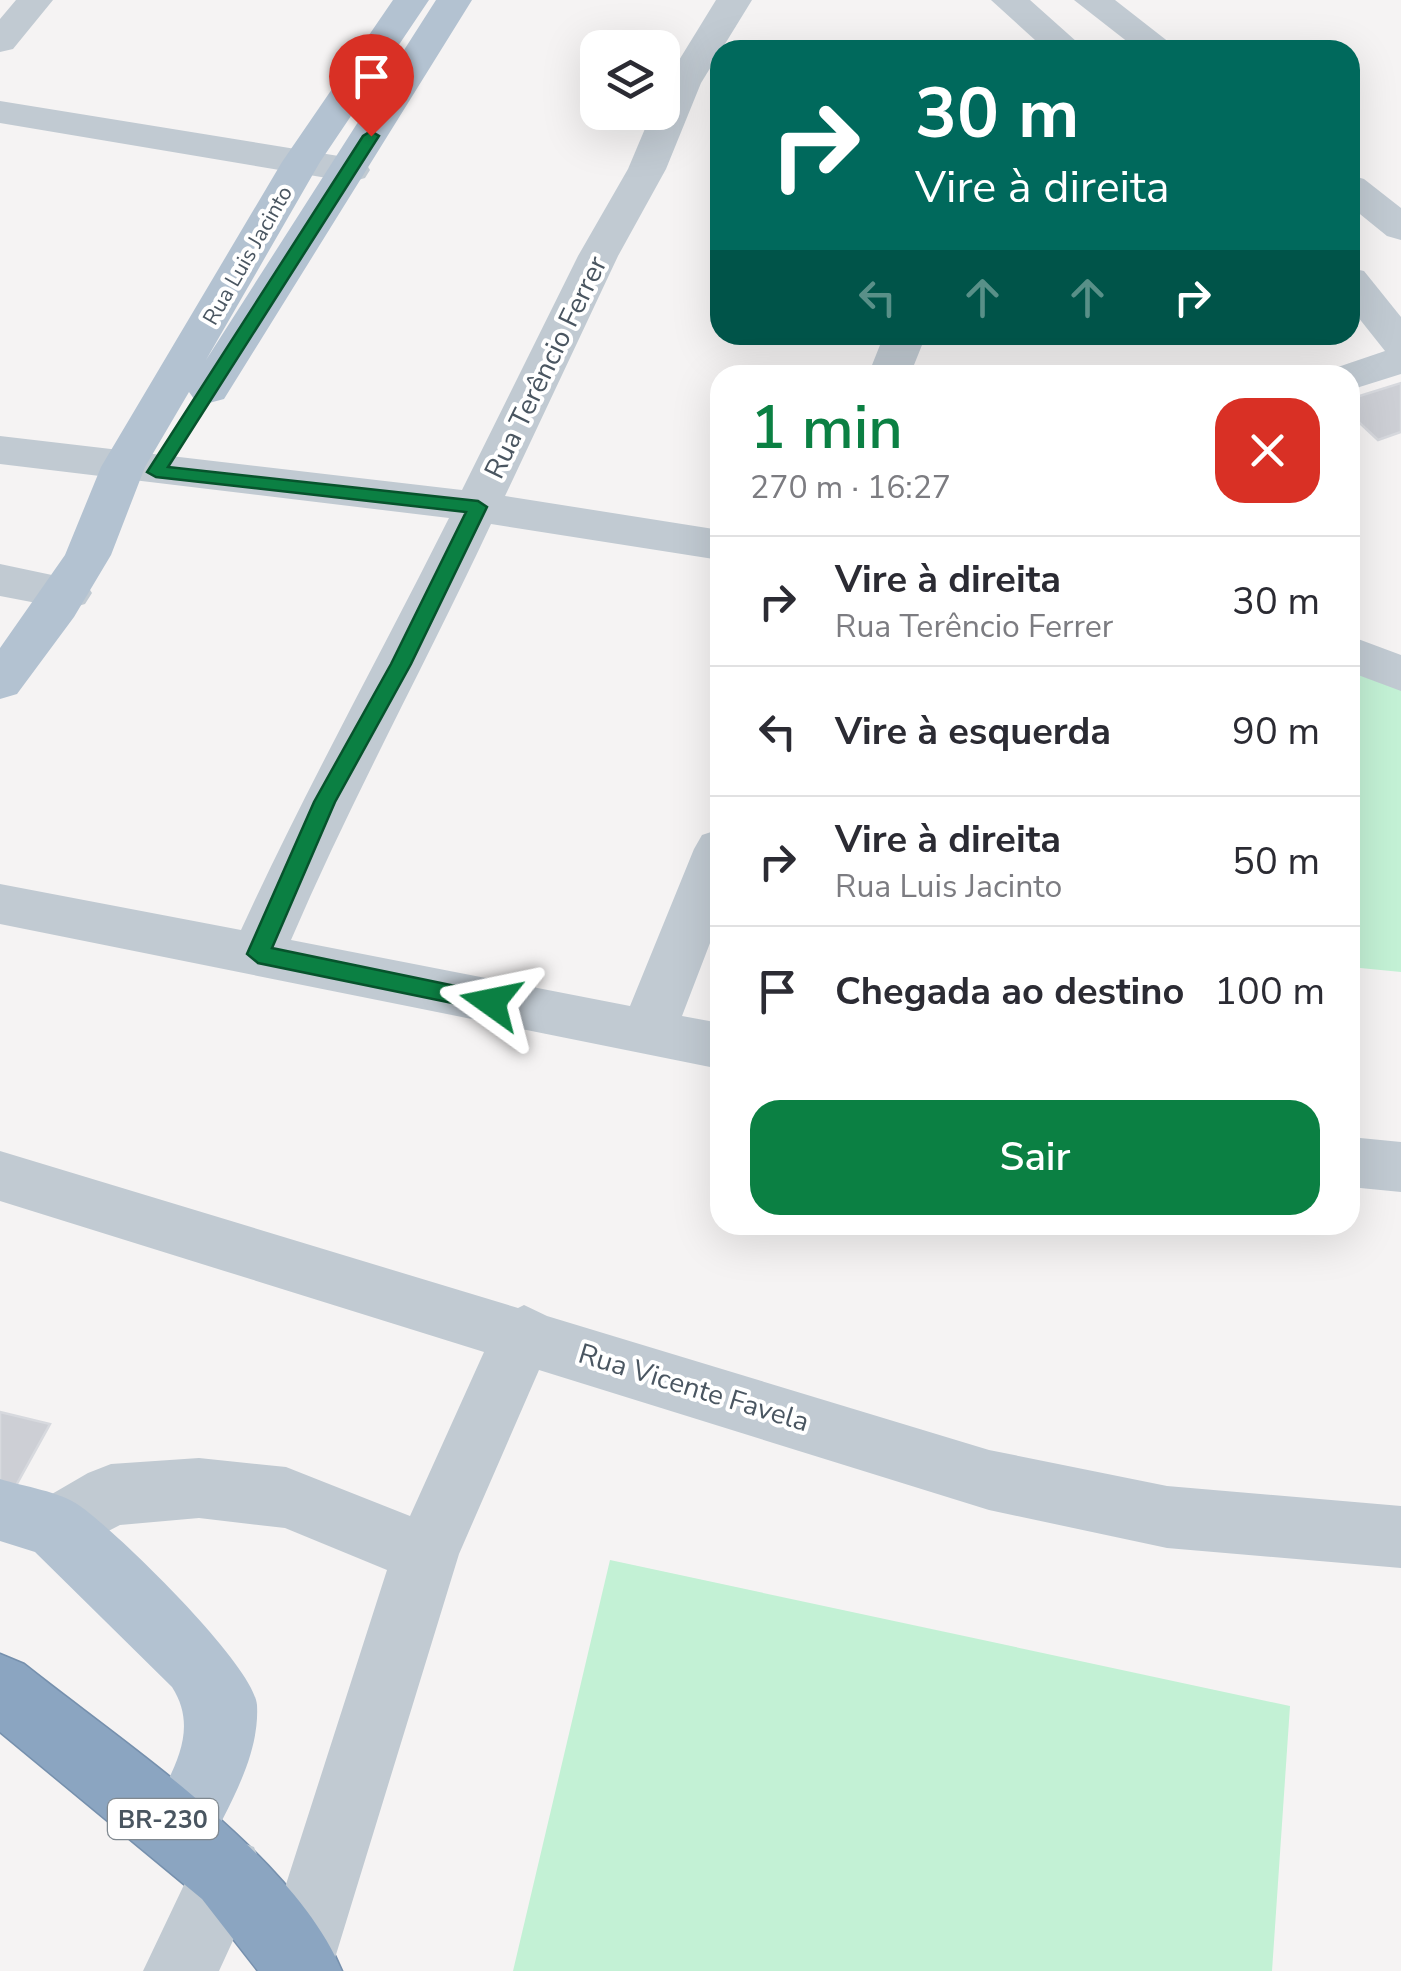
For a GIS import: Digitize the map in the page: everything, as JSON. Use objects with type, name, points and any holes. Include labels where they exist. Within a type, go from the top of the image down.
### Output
[{"type":"highway","name":"BR-230","points":[[0,1688],[204,1852],[302,1965]]},
{"type":"main road","name":"Rua Luis Jacinto","points":[[0,682],[68,592],[140,469],[302,162],[410,0]]},
{"type":"main road","name":"Rua Luis Jacinto","points":[[140,469],[351,170],[454,0]]},
{"type":"main road","points":[[28,1518],[196,1663],[222,1702],[204,1852]]},
{"type":"street","points":[[0,41],[34,0]]},
{"type":"street","name":"Rua Terêncio Ferrer","points":[[258,954],[325,802],[401,664],[598,256],[647,169],[684,83],[734,0]]},
{"type":"street","points":[[1009,0],[1056,40]]},
{"type":"street","points":[[1092,0],[1147,40]]},
{"type":"street","points":[[0,112],[351,170]]},
{"type":"street","points":[[1360,195],[1401,228]]},
{"type":"street","points":[[1360,293],[1401,344]]},
{"type":"street","points":[[1360,374],[1401,360]]},
{"type":"street","points":[[0,450],[478,507],[710,542]]},
{"type":"street","points":[[0,580],[68,592]]},
{"type":"street","points":[[1360,657],[1401,674]]},
{"type":"street","points":[[646,1033],[710,873]]},
{"type":"street","points":[[0,904],[710,1044]]},
{"type":"street","points":[[1360,1163],[1401,1167]]},
{"type":"street","name":"Rua Vicente Favela","points":[[0,1176],[989,1480],[1166,1517],[1401,1537]]},
{"type":"street","points":[[302,1965],[426,1554],[524,1334]]},
{"type":"street","points":[[28,1518],[111,1494],[200,1488],[286,1498],[426,1554]]},
{"type":"street","points":[[180,1971],[204,1852]]},
{"type":"green space","points":[[1360,671],[1401,688],[1401,972],[1360,968]]},
{"type":"green space","points":[[610,1560],[1290,1706],[1272,1971],[513,1971]]},
{"type":"building","points":[[1401,383],[1401,432],[1378,440],[1360,423],[1360,396]]},
{"type":"building","points":[[0,1412],[50,1424],[14,1489],[0,1486]]},
{"type":"route","points":[[371,136],[156,472],[478,507],[401,664],[325,802],[258,954],[491,1002]]}]
